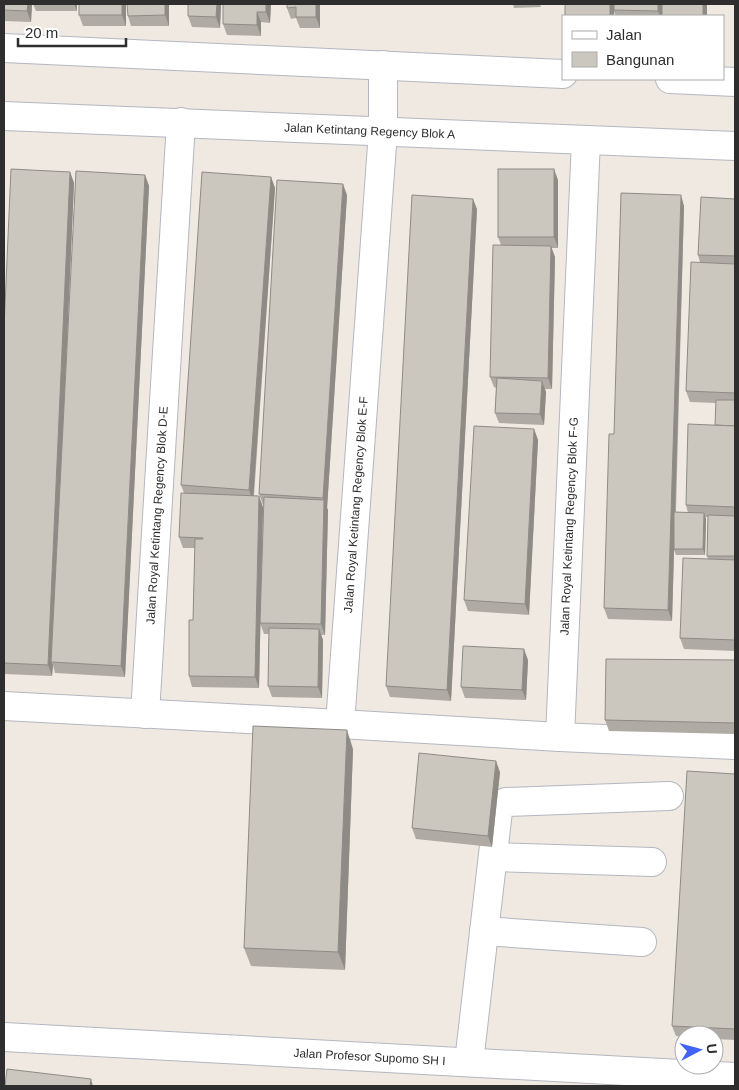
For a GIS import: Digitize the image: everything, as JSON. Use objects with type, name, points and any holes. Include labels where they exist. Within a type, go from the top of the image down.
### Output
[{"type":"street","points":[[4,48],[562,74]]},
{"type":"street","name":"Jalan Royal Ketintang Regency Blok E-F","points":[[340,724],[383,131],[383,65]]},
{"type":"street","points":[[692,80],[735,82]]},
{"type":"street","name":"Jalan Ketintang Regency Blok A","points":[[4,116],[735,146]]},
{"type":"street","name":"Jalan Royal Ketintang Regency Blok D-E","points":[[146,714],[181,122]]},
{"type":"street","name":"Jalan Royal Ketintang Regency Blok F-G","points":[[560,737],[586,140]]},
{"type":"street","points":[[4,706],[735,745]]},
{"type":"street","points":[[469,1062],[492,857],[498,811],[501,804],[506,802],[669,796]]},
{"type":"street","points":[[492,857],[652,862]]},
{"type":"street","points":[[484,931],[642,942]]},
{"type":"street","name":"Jalan Profesor Supomo SH I","points":[[4,1037],[735,1077]]},
{"type":"building","points":[[4,4],[28,4],[27,11],[4,10]]},
{"type":"building","points":[[79,4],[122,4],[122,15],[79,15]]},
{"type":"building","points":[[127,4],[165,4],[165,15],[128,16]]},
{"type":"building","points":[[188,4],[217,4],[216,17],[188,16]]},
{"type":"building","points":[[223,4],[266,4],[266,12],[257,12],[257,25],[223,24]]},
{"type":"building","points":[[287,4],[316,4],[316,17],[296,17],[296,7],[287,8]]},
{"type":"building","points":[[565,4],[610,4],[610,15],[565,15]]},
{"type":"building","points":[[614,4],[658,4],[658,11],[614,10]]},
{"type":"building","points":[[662,4],[703,4],[703,15],[662,15]]},
{"type":"building","points":[[11,169],[70,172],[48,665],[4,663],[4,328]]},
{"type":"building","points":[[498,169],[554,169],[554,237],[498,237]]},
{"type":"building","points":[[76,171],[145,175],[121,666],[51,662]]},
{"type":"building","points":[[202,172],[271,177],[249,490],[181,485]]},
{"type":"building","points":[[277,180],[343,184],[323,498],[259,494]]},
{"type":"building","points":[[621,193],[681,195],[668,610],[604,608],[609,434],[614,434]]},
{"type":"building","points":[[412,195],[473,199],[447,690],[386,686]]},
{"type":"building","points":[[701,197],[735,199],[735,256],[698,255]]},
{"type":"building","points":[[493,245],[551,246],[548,378],[490,377]]},
{"type":"building","points":[[691,262],[735,264],[735,393],[686,391]]},
{"type":"building","points":[[497,378],[542,381],[540,414],[495,413]]},
{"type":"building","points":[[716,400],[735,400],[735,426],[715,425]]},
{"type":"building","points":[[688,424],[735,426],[735,507],[686,505]]},
{"type":"building","points":[[474,426],[534,429],[525,604],[464,600]]},
{"type":"building","points":[[181,493],[259,496],[255,677],[189,676],[189,620],[193,620],[195,539],[203,538],[179,537]]},
{"type":"building","points":[[264,497],[324,500],[321,624],[260,623]]},
{"type":"building","points":[[674,512],[704,513],[703,549],[674,549]]},
{"type":"building","points":[[708,515],[735,516],[735,556],[707,556]]},
{"type":"building","points":[[683,558],[735,560],[735,640],[680,638]]},
{"type":"building","points":[[269,628],[319,629],[318,687],[268,686]]},
{"type":"building","points":[[463,646],[524,649],[522,690],[461,687]]},
{"type":"building","points":[[606,659],[735,660],[735,723],[605,720]]},
{"type":"building","points":[[253,726],[347,730],[338,952],[244,948]]},
{"type":"building","points":[[419,753],[496,761],[488,836],[412,828]]},
{"type":"building","points":[[687,771],[735,774],[735,1029],[724,1028],[724,1025],[672,1026]]},
{"type":"building","points":[[7,1069],[91,1079],[90,1086],[5,1086]]}]
